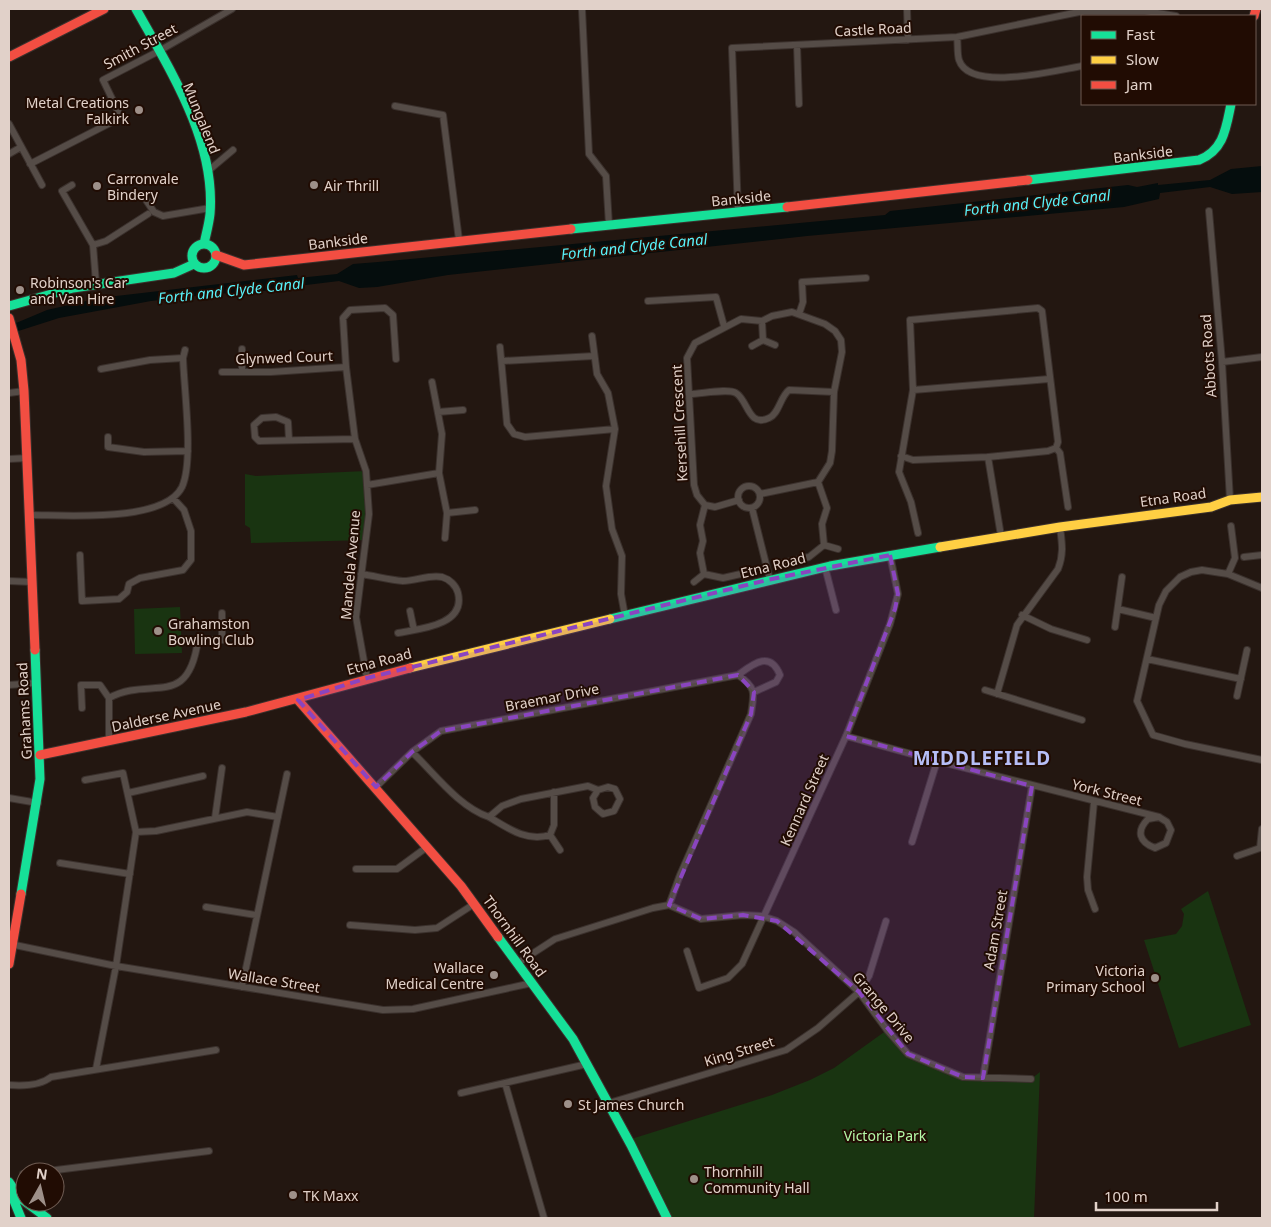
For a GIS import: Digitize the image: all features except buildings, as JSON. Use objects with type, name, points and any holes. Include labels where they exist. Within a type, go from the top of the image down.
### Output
[{"type":"street","points":[[9,57],[104,9]]},
{"type":"street","name":"Mungalend","points":[[136,9],[184,102],[208,171],[209,229],[204,244]]},
{"type":"street","name":"Smith Street","points":[[30,164],[112,122],[118,111],[103,80],[232,9]]},
{"type":"street","points":[[582,9],[589,154],[606,176],[609,225]]},
{"type":"street","points":[[907,9],[908,40]]},
{"type":"street","name":"Castle Road","points":[[738,212],[732,48],[957,37],[1084,11],[1126,14],[1145,11],[1170,15]]},
{"type":"street","points":[[957,37],[959,60],[972,74],[984,78],[1001,78],[1081,66]]},
{"type":"street","points":[[797,45],[799,104]]},
{"type":"street","name":"Bankside","points":[[216,255],[244,265],[459,240],[991,187],[1199,160],[1215,154],[1220,147],[1231,105]]},
{"type":"street","points":[[396,106],[443,115],[459,240]]},
{"type":"street","points":[[9,124],[42,185]]},
{"type":"street","points":[[9,154],[21,147]]},
{"type":"street","points":[[208,171],[232,150]]},
{"type":"street","points":[[72,185],[62,192],[93,245],[96,283]]},
{"type":"street","points":[[146,200],[154,212],[163,216],[210,208]]},
{"type":"street","name":"Abbots Road","points":[[1208,211],[1222,362],[1230,500]]},
{"type":"street","points":[[93,245],[106,241],[148,214]]},
{"type":"street","points":[[204,244],[212,247],[216,255],[214,263],[209,268],[201,269],[194,264],[192,252],[198,245],[204,244]]},
{"type":"street","points":[[9,306],[96,283],[174,273],[194,264]]},
{"type":"street","points":[[799,314],[803,302],[802,282],[866,278]]},
{"type":"street","points":[[648,301],[716,296],[724,326]]},
{"type":"street","name":"Glynwed Court","points":[[222,372],[271,372],[346,367],[343,318],[350,310],[385,308],[390,310],[393,315],[396,359]]},
{"type":"street","points":[[918,533],[911,502],[899,472],[913,390],[910,320],[1038,308],[1042,311],[1058,442],[1056,448]]},
{"type":"street","name":"Kersehill Crescent","points":[[705,506],[697,496],[694,485],[687,358],[690,349],[695,343],[724,326],[748,318],[762,321],[787,312],[799,314],[825,324],[835,331],[840,340],[842,352],[834,392],[830,463],[818,482]]},
{"type":"street","name":"Grahams Road","points":[[9,964],[10,945],[26,856],[38,803],[40,755],[24,392],[21,360],[10,320]]},
{"type":"street","points":[[762,321],[763,340]]},
{"type":"street","points":[[592,336],[597,374],[608,393],[615,429],[606,486],[612,530],[622,556],[621,594],[625,616]]},
{"type":"street","points":[[763,340],[775,345]]},
{"type":"street","points":[[752,346],[763,340]]},
{"type":"street","points":[[500,348],[507,424],[514,434],[526,437],[615,429]]},
{"type":"street","points":[[242,349],[242,371]]},
{"type":"street","points":[[30,515],[136,513],[155,508],[173,498],[182,487],[188,451],[183,358],[185,350]]},
{"type":"street","points":[[502,361],[594,356]]},
{"type":"street","points":[[1222,362],[1262,357]]},
{"type":"street","points":[[101,369],[150,360],[183,358]]},
{"type":"street","name":"Mandela Avenue","points":[[346,367],[355,440],[366,471],[369,514],[356,617],[367,678]]},
{"type":"street","points":[[913,390],[1050,379]]},
{"type":"street","points":[[432,382],[442,434],[439,472],[447,513],[445,538]]},
{"type":"street","points":[[690,394],[732,392],[740,396],[748,413],[759,420],[769,419],[775,414],[783,396],[789,390],[834,392]]},
{"type":"street","points":[[9,393],[24,392]]},
{"type":"street","points":[[438,412],[463,410]]},
{"type":"street","points":[[289,440],[288,422],[280,418],[262,418],[254,425],[255,438],[259,441],[355,440]]},
{"type":"street","points":[[108,437],[108,447],[144,452],[188,451]]},
{"type":"street","points":[[901,456],[913,460],[988,457],[1048,451],[1056,448]]},
{"type":"street","points":[[1056,448],[1060,453],[1068,507]]},
{"type":"street","points":[[988,457],[1001,536]]},
{"type":"street","points":[[9,459],[28,458]]},
{"type":"street","points":[[367,485],[439,472]]},
{"type":"street","points":[[760,494],[818,482],[827,508],[822,524],[824,546]]},
{"type":"street","points":[[746,487],[755,488],[760,494],[758,503],[752,508],[744,507],[739,500],[740,492],[746,487]]},
{"type":"street","name":"Etna Road","points":[[298,700],[367,678],[825,567],[1001,536],[1211,507],[1230,500],[1262,497]]},
{"type":"street","points":[[80,555],[82,601],[119,600],[127,592],[129,584],[140,578],[182,570],[191,560],[191,530],[184,510],[173,498]]},
{"type":"street","points":[[704,574],[700,552],[703,541],[700,525],[705,506],[715,506],[739,500]]},
{"type":"street","points":[[752,508],[770,580]]},
{"type":"street","points":[[447,513],[475,510]]},
{"type":"street","points":[[1228,574],[1235,558],[1231,526]]},
{"type":"street","points":[[997,694],[1017,625],[1022,615],[1058,570],[1063,550],[1060,527]]},
{"type":"street","points":[[779,564],[809,557],[824,546],[838,549]]},
{"type":"street","name":"Kennard Street","points":[[687,951],[699,988],[728,978],[742,964],[846,736],[895,609],[898,594],[890,555]]},
{"type":"street","points":[[1244,557],[1262,555]]},
{"type":"street","points":[[825,567],[836,610]]},
{"type":"street","points":[[1262,588],[1228,574],[1202,570],[1180,577],[1164,594],[1156,618],[1137,701],[1153,735],[1185,744],[1262,760]]},
{"type":"street","points":[[704,574],[723,578],[754,571]]},
{"type":"street","points":[[361,574],[402,581],[440,576],[454,586],[458,599],[453,613],[448,620],[439,625],[398,633]]},
{"type":"street","points":[[694,582],[704,574]]},
{"type":"street","points":[[1115,626],[1122,577]]},
{"type":"street","points":[[9,581],[32,582]]},
{"type":"street","points":[[1118,609],[1156,618]]},
{"type":"street","points":[[410,611],[414,630]]},
{"type":"street","points":[[109,698],[118,693],[164,688],[184,678],[196,660],[198,640],[222,640],[222,613]]},
{"type":"street","points":[[1022,615],[1052,629],[1087,640]]},
{"type":"street","points":[[1237,696],[1247,650]]},
{"type":"street","points":[[1147,659],[1241,679]]},
{"type":"street","points":[[669,905],[680,875],[751,714],[754,692],[749,683],[738,675],[754,663],[768,661],[776,665],[780,675],[776,682],[754,692]]},
{"type":"street","name":"Braemar Drive","points":[[376,787],[412,752],[441,731],[738,675]]},
{"type":"street","points":[[9,685],[36,683]]},
{"type":"street","points":[[82,708],[81,686],[100,685],[109,698],[109,742]]},
{"type":"street","points":[[985,690],[1082,720]]},
{"type":"street","name":"Dalderse Avenue","points":[[40,755],[109,742],[298,700]]},
{"type":"street","name":"Thornhill Road","points":[[298,700],[376,787],[474,904],[573,1039],[609,1103],[667,1218]]},
{"type":"street","name":"York Street","points":[[846,736],[1032,786],[1159,817],[1167,822],[1171,830],[1166,843],[1154,848],[1144,844],[1140,836],[1140,827],[1148,819],[1159,817]]},
{"type":"street","points":[[412,752],[477,813],[489,817],[521,835],[537,839],[550,835]]},
{"type":"street","points":[[912,842],[937,761]]},
{"type":"street","points":[[215,818],[222,768]]},
{"type":"street","points":[[85,780],[123,774],[136,832],[116,966],[96,1069]]},
{"type":"street","points":[[242,987],[287,774]]},
{"type":"street","points":[[128,793],[203,776]]},
{"type":"street","points":[[489,817],[502,806],[521,799],[588,786],[598,790],[608,787],[619,794],[619,806],[614,812],[603,814],[595,807],[593,798],[598,790]]},
{"type":"street","name":"Adam Street","points":[[982,1078],[1032,786]]},
{"type":"street","points":[[550,835],[554,825],[554,792]]},
{"type":"street","points":[[9,798],[38,803]]},
{"type":"street","points":[[1094,802],[1087,877],[1088,890],[1095,909]]},
{"type":"street","points":[[136,832],[156,832],[247,812],[278,817]]},
{"type":"street","points":[[1237,856],[1260,848],[1262,828]]},
{"type":"street","points":[[550,835],[560,850]]},
{"type":"street","points":[[356,870],[397,869],[427,847]]},
{"type":"street","points":[[60,862],[130,874]]},
{"type":"street","points":[[350,925],[414,930],[436,928],[474,904]]},
{"type":"street","points":[[518,963],[555,939],[653,908],[669,905],[701,919],[743,915],[764,916]]},
{"type":"street","points":[[206,907],[256,915]]},
{"type":"street","name":"Grange Drive","points":[[764,916],[777,921],[794,932],[859,992],[887,1030],[908,1054],[963,1077],[1031,1079]]},
{"type":"street","points":[[859,992],[869,976],[886,921]]},
{"type":"street","name":"Wallace Street","points":[[10,945],[116,966],[383,1010],[413,1009],[532,983]]},
{"type":"street","name":"King Street","points":[[609,1103],[786,1050],[818,1028],[859,992]]},
{"type":"street","points":[[9,1085],[23,1086],[47,1081],[51,1077],[216,1050]]},
{"type":"street","points":[[461,1093],[587,1064]]},
{"type":"street","points":[[504,1083],[544,1218]]},
{"type":"street","points":[[65,1169],[209,1151]]},
{"type":"street","points":[[9,1182],[20,1198],[43,1216]]},
{"type":"street","points":[[9,1188],[23,1218],[29,1214],[43,1216]]},
{"type":"highlighted area","points":[[890,555],[898,594],[895,609],[846,736],[1032,786],[983,1078],[963,1077],[908,1054],[859,992],[777,921],[743,915],[701,919],[669,905],[751,714],[754,692],[738,675],[459,727],[441,731],[412,752],[376,787],[298,700],[367,678],[767,580]]},
{"type":"green space","points":[[366,471],[367,540],[251,543],[250,528],[245,525],[245,474],[256,476]]},
{"type":"green space","name":"Grahamston Bowling Club","points":[[180,607],[182,653],[135,654],[134,609]]},
{"type":"green space","points":[[1208,891],[1251,1025],[1179,1048],[1144,940],[1176,934],[1182,926],[1184,914],[1181,909]]},
{"type":"green space","name":"Victoria Park","points":[[887,1030],[908,1054],[963,1077],[1031,1079],[1040,1072],[1034,1218],[667,1218],[628,1140],[772,1095],[810,1080],[834,1068]]},
{"type":"water","name":"Forth and Clyde Canal","points":[[1262,166],[1262,192],[1232,194],[1210,187],[1160,193],[1159,199],[1124,207],[807,236],[448,275],[377,287],[359,288],[339,281],[298,286],[296,289],[215,294],[151,301],[59,318],[9,334],[9,326],[47,310],[99,298],[297,275],[298,278],[337,274],[353,264],[885,215],[890,211],[1128,185],[1137,187],[1158,183],[1158,185],[1210,180],[1231,169]]},
{"type":"traffic: fast","points":[[136,9],[176,81],[198,133],[206,160],[210,187],[210,214],[204,244]]},
{"type":"traffic: fast","points":[[1028,180],[1199,160],[1207,156],[1219,144],[1225,130],[1231,105]]},
{"type":"traffic: fast","points":[[571,229],[787,207]]},
{"type":"traffic: fast","points":[[204,244],[213,247],[216,256],[213,265],[204,268],[195,265],[192,256],[195,247],[204,244]]},
{"type":"traffic: fast","points":[[9,306],[73,288],[174,273],[194,264]]},
{"type":"traffic: fast","points":[[610,619],[830,566],[940,547]]},
{"type":"traffic: fast","points":[[21,894],[40,779],[35,650]]},
{"type":"traffic: fast","points":[[498,937],[573,1039],[631,1145],[667,1218]]},
{"type":"traffic: fast","points":[[9,1182],[20,1198],[47,1218]]},
{"type":"traffic: fast","points":[[10,1191],[21,1218]]},
{"type":"traffic: slow","points":[[940,547],[1060,527],[1211,507],[1230,500],[1262,497]]},
{"type":"traffic: slow","points":[[410,668],[610,619]]},
{"type":"traffic: jam","points":[[9,57],[104,9]]},
{"type":"traffic: jam","points":[[1254,15],[1256,9]]},
{"type":"traffic: jam","points":[[787,207],[1028,180]]},
{"type":"traffic: jam","points":[[216,255],[244,265],[571,229]]},
{"type":"traffic: jam","points":[[9,318],[21,360],[24,391],[35,650]]},
{"type":"traffic: jam","points":[[40,755],[246,712],[410,668]]},
{"type":"traffic: jam","points":[[298,700],[461,886],[498,937]]},
{"type":"traffic: jam","points":[[9,964],[21,894]]},
{"type":"place","name":"Metal Creations Falkirk","points":[[139,110]]},
{"type":"place","name":"Air Thrill","points":[[314,185]]},
{"type":"place","name":"Carronvale Bindery","points":[[97,186]]},
{"type":"place","name":"Robinson's Car and Van Hire","points":[[20,290]]},
{"type":"place","name":"Grahamston Bowling Club","points":[[158,631]]},
{"type":"place","name":"Wallace Medical Centre","points":[[494,975]]},
{"type":"place","name":"Victoria Primary School","points":[[1155,978]]},
{"type":"place","name":"St James Church","points":[[568,1104]]},
{"type":"place","name":"Thornhill Community Hall","points":[[694,1179]]},
{"type":"place","name":"TK Maxx","points":[[293,1195]]},
{"type":"district","name":"MIDDLEFIELD","points":[[982,758]]}]
